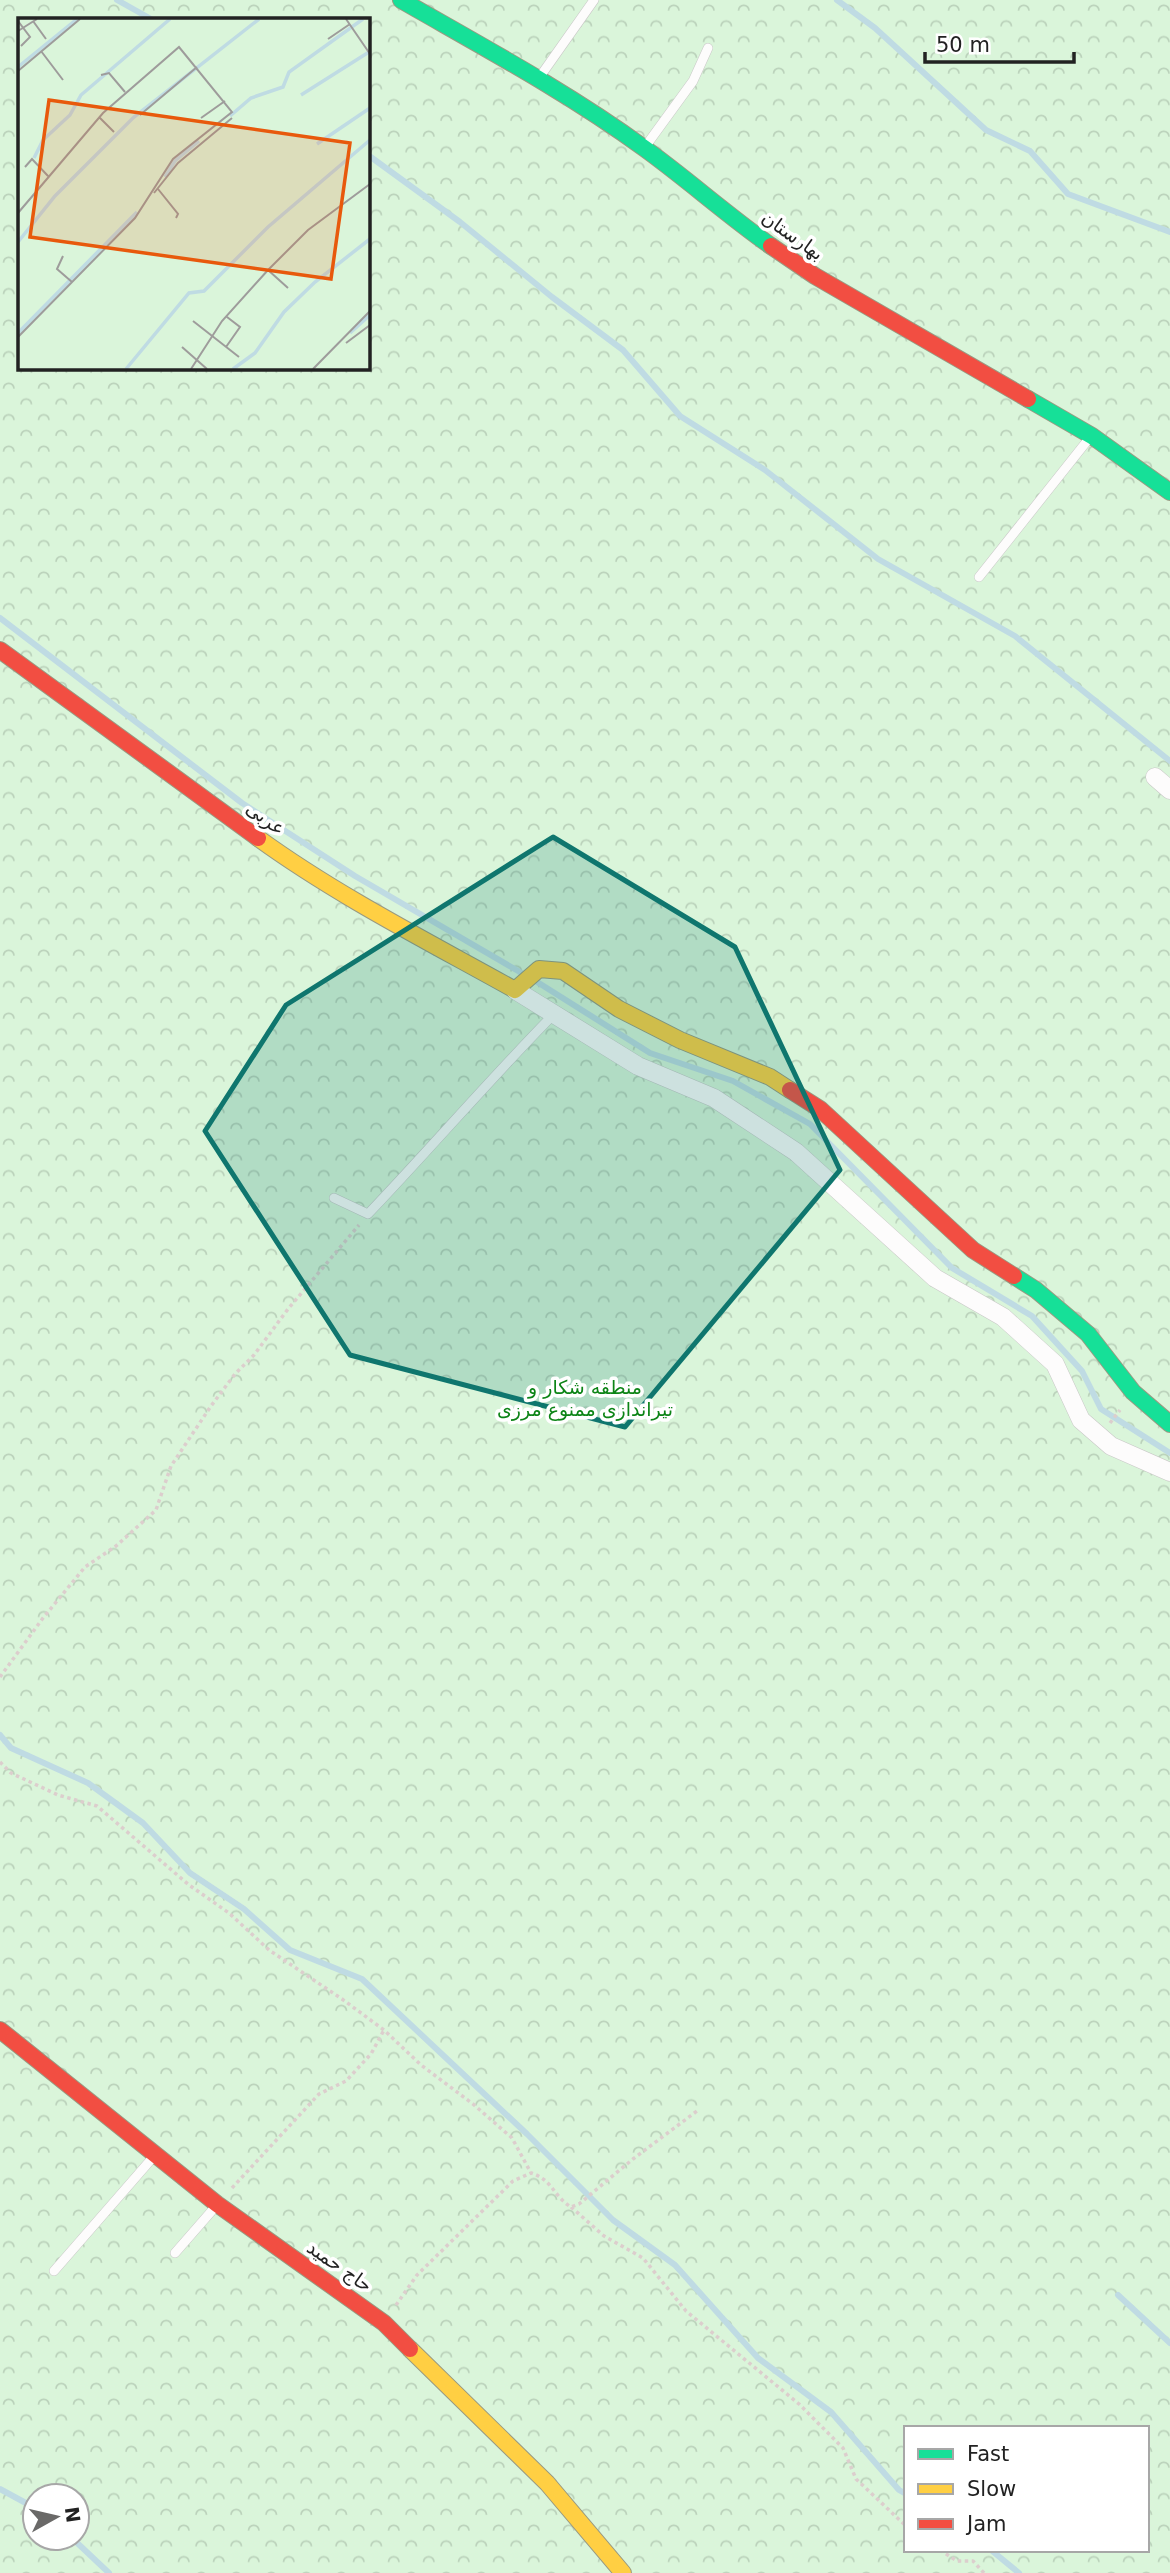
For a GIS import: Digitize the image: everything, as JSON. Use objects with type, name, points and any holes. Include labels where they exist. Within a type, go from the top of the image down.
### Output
[{"type":"street","name":"بهارستان","points":[[401,0],[538,79],[644,148],[727,215],[815,276],[1091,436],[1170,492]]},
{"type":"street","name":"عربی","points":[[0,650],[283,856],[388,919],[519,986]]},
{"type":"street","points":[[1155,777],[1170,790]]},
{"type":"street","points":[[1170,1424],[1133,1392],[1088,1334],[1036,1290],[973,1250],[820,1109],[769,1077],[680,1040],[619,1009],[563,971],[539,969],[519,986],[553,1015],[638,1066],[714,1098],[796,1152],[934,1278],[1003,1317],[1055,1364],[1081,1420],[1111,1446],[1170,1472]]},
{"type":"street","name":"حاج حمید","points":[[2,2035],[156,2153],[217,2204],[384,2323],[547,2483],[623,2573]]},
{"type":"lane","points":[[538,79],[594,0]]},
{"type":"lane","points":[[644,148],[693,81],[708,48]]},
{"type":"lane","points":[[979,577],[1091,436]]},
{"type":"lane","points":[[334,1198],[368,1214],[553,1015]]},
{"type":"lane","points":[[54,2272],[156,2153]]},
{"type":"lane","points":[[175,2253],[217,2204]]},
{"type":"path","points":[[0,1677],[85,1567],[116,1546],[156,1510],[171,1466],[211,1406],[368,1214]]},
{"type":"path","points":[[1106,1428],[1123,1406]]},
{"type":"path","points":[[0,1762],[11,1773],[58,1796],[97,1806],[189,1885],[229,1913],[269,1950],[384,2030],[421,2065],[473,2104],[512,2138],[531,2173],[545,2178],[563,2202],[604,2236],[643,2258],[686,2311],[799,2404],[843,2448],[856,2479],[904,2524]]},
{"type":"path","points":[[217,2204],[319,2094],[346,2081],[371,2054],[384,2030]]},
{"type":"path","points":[[571,2207],[579,2204],[697,2110]]},
{"type":"path","points":[[384,2323],[417,2275],[513,2181],[531,2173]]},
{"type":"path","points":[[943,2552],[957,2561],[973,2561],[984,2573]]},
{"type":"highlighted area","points":[[553,837],[735,947],[840,1170],[625,1427],[350,1355],[205,1131],[286,1005]]},
{"type":"green space","name":"منطقه شکار و تیراندازی ممنوع مرزی","points":[[0,0],[1170,0],[1170,2573],[0,2573]]},
{"type":"waterway","points":[[117,0],[149,18]]},
{"type":"waterway","points":[[837,0],[875,28],[986,130],[1030,151],[1068,194],[1170,232]]},
{"type":"waterway","points":[[369,156],[460,222],[552,297],[623,350],[680,416],[765,470],[878,559],[1015,636],[1170,761]]},
{"type":"waterway","points":[[0,618],[242,803],[355,876],[525,975]]},
{"type":"waterway","points":[[534,980],[650,1053],[733,1081],[810,1124],[952,1268],[1032,1316],[1082,1371],[1101,1409],[1170,1453]]},
{"type":"waterway","points":[[0,1735],[11,1748],[88,1783],[143,1823],[190,1873],[244,1909],[290,1950],[362,1979],[527,2134],[613,2220],[675,2265],[758,2358],[831,2412],[904,2493]]},
{"type":"waterway","points":[[1118,2295],[1170,2343]]},
{"type":"waterway","points":[[0,2489],[21,2500]]},
{"type":"waterway","points":[[87,2552],[109,2573]]},
{"type":"waterway","points":[[993,2552],[1019,2573]]},
{"type":"traffic: fast","points":[[401,0],[615,127],[771,246]]},
{"type":"traffic: fast","points":[[1028,399],[1092,436],[1170,492]]},
{"type":"traffic: fast","points":[[1014,1276],[1036,1290],[1088,1334],[1133,1392],[1170,1424]]},
{"type":"traffic: slow","points":[[258,838],[352,899],[515,990],[539,969],[563,971],[619,1009],[680,1040],[770,1077],[790,1090]]},
{"type":"traffic: slow","points":[[410,2349],[547,2483],[623,2573]]},
{"type":"traffic: jam","points":[[771,246],[815,276],[1028,399]]},
{"type":"traffic: jam","points":[[0,650],[258,838]]},
{"type":"traffic: jam","points":[[790,1090],[820,1109],[973,1250],[1014,1276]]},
{"type":"traffic: jam","points":[[0,2030],[217,2204],[384,2323],[410,2349]]}]
